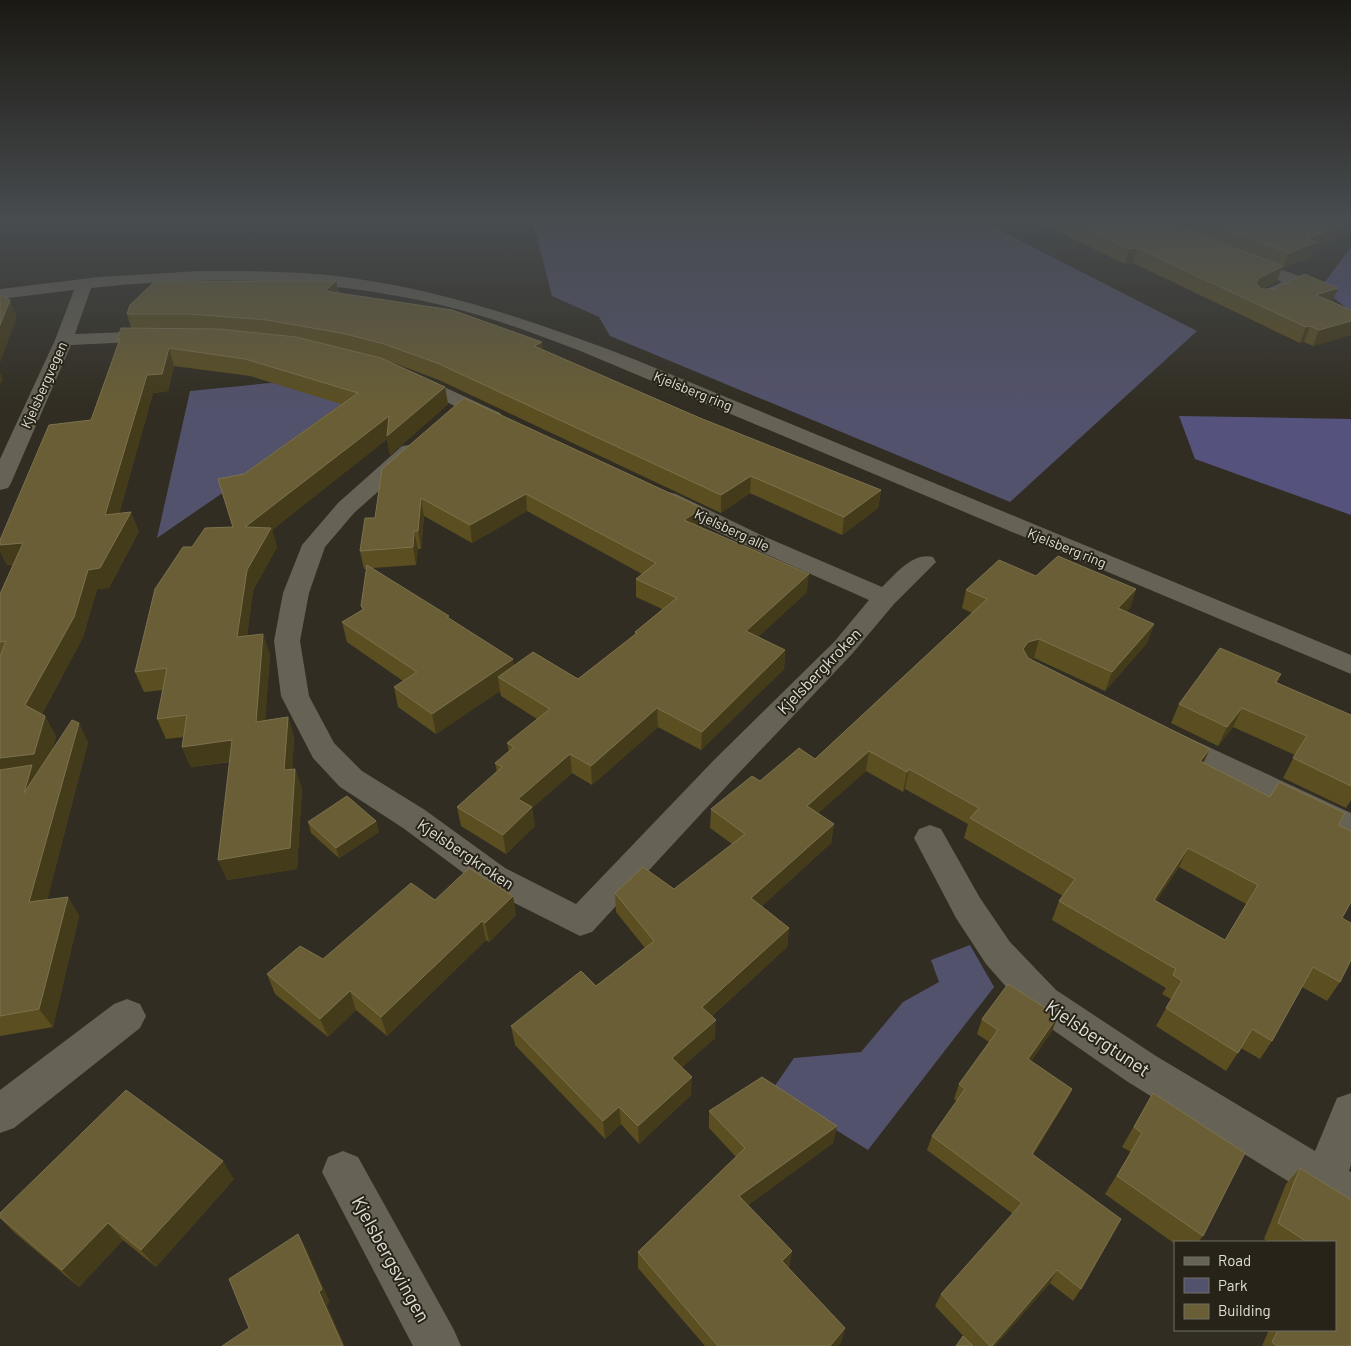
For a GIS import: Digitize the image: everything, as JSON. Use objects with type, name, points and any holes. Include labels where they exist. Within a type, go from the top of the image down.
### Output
[{"type":"street","name":"Kjelsberg ring","points":[[0,294],[139,281]]},
{"type":"street","name":"Kjelsberg ring","points":[[311,281],[397,290],[492,312],[537,327],[1351,665]]},
{"type":"street","points":[[1261,299],[1295,281]]},
{"type":"street","name":"Kjelsbergvegen","points":[[0,483],[64,340],[84,285]]},
{"type":"street","points":[[64,340],[112,336],[174,336]]},
{"type":"street","points":[[393,370],[446,419],[512,425]]},
{"type":"street","name":"Kjelsbergkroken","points":[[446,419],[346,508],[314,545],[296,593],[287,641],[295,696],[323,750],[351,779],[414,820],[492,877],[580,922],[725,768],[843,648],[886,598],[924,562]]},
{"type":"street","name":"Kjelsberg alle","points":[[650,491],[769,548],[886,598]]},
{"type":"street","points":[[1145,727],[1351,827]]},
{"type":"street","name":"Kjelsbergtunet","points":[[930,838],[968,908],[998,953],[1043,1002],[1142,1069],[1338,1187],[1351,1112]]},
{"type":"street","points":[[0,1114],[127,1016]]},
{"type":"street","name":"Kjelsbergsvingen","points":[[343,1172],[438,1346]]},
{"type":"green space","points":[[548,281],[1099,281],[1197,331],[1010,502],[610,336],[599,317],[552,296]]},
{"type":"green space","points":[[280,382],[352,404],[157,538],[190,391]]},
{"type":"green space","points":[[970,945],[994,987],[868,1150],[772,1090],[794,1058],[861,1052],[903,1002],[939,982],[931,960]]},
{"type":"shaded area","points":[[1326,281],[1351,281],[1351,312],[1321,287]]},
{"type":"shaded area","points":[[1179,416],[1351,419],[1351,515],[1195,459]]},
{"type":"building","points":[[336,281],[325,291],[452,310],[542,342],[534,346],[700,418],[881,490],[844,517],[751,476],[721,495],[437,363],[384,344],[346,334],[267,320],[189,314],[127,314],[130,305],[154,282]]},
{"type":"building","points":[[1207,281],[1257,281],[1256,283],[1261,289],[1274,289],[1290,281],[1321,281],[1338,288],[1316,295],[1351,310],[1351,321],[1319,330],[1310,326],[1306,327]]},
{"type":"building","points":[[0,295],[10,300],[0,325]]},
{"type":"building","points":[[121,328],[219,329],[296,337],[381,358],[445,387],[387,436],[389,416],[245,527],[271,528],[247,570],[237,637],[263,634],[256,722],[288,717],[284,770],[295,769],[290,848],[218,860],[232,740],[182,747],[187,715],[157,719],[167,668],[135,672],[155,589],[183,547],[192,547],[205,528],[233,527],[218,479],[244,474],[358,393],[245,359],[169,348],[162,374],[147,375],[105,515],[131,512],[100,568],[88,570],[74,617],[25,705],[45,716],[34,754],[0,758],[0,657],[6,641],[0,642],[0,594],[23,543],[0,545],[0,540],[49,425],[91,420],[120,339],[117,339]]},
{"type":"building","points":[[464,398],[702,508],[684,520],[809,574],[746,631],[785,650],[702,732],[657,708],[591,766],[570,754],[518,799],[532,807],[503,835],[457,807],[502,767],[495,763],[514,747],[507,743],[550,709],[498,677],[533,652],[578,679],[637,633],[635,632],[677,598],[636,579],[656,563],[526,494],[470,525],[421,498],[418,531],[414,531],[413,547],[360,551],[365,518],[375,518],[382,469]]},
{"type":"building","points":[[1058,556],[1136,589],[1118,608],[1154,624],[1112,672],[1039,639],[1028,642],[1023,649],[1028,658],[1210,749],[1200,761],[1270,797],[1279,782],[1345,813],[1338,825],[1351,831],[1351,902],[1342,918],[1351,923],[1351,960],[1340,982],[1313,967],[1272,1041],[1252,1029],[1238,1053],[1166,1008],[1182,981],[1173,975],[1176,969],[1059,901],[1075,879],[970,818],[979,808],[909,769],[907,772],[869,751],[807,806],[834,824],[751,898],[789,928],[702,1007],[716,1020],[672,1058],[692,1077],[638,1126],[619,1107],[603,1121],[511,1026],[581,971],[596,986],[654,941],[615,893],[643,867],[674,889],[745,834],[711,809],[752,776],[760,781],[799,748],[815,759],[987,599],[966,590],[999,560],[1036,576]],"holes":[[[1188,848],[1258,885],[1225,940],[1154,900]]]},
{"type":"building","points":[[367,565],[449,616],[447,617],[513,659],[432,714],[394,687],[417,672],[342,622],[364,609],[361,606]]},
{"type":"building","points":[[1220,648],[1281,674],[1275,682],[1351,715],[1351,786],[1293,758],[1307,736],[1242,708],[1227,727],[1179,704]]},
{"type":"building","points":[[72,720],[79,723],[29,902],[68,897],[39,1009],[0,1016],[0,770],[32,765],[24,793]]},
{"type":"building","points":[[347,796],[376,821],[336,848],[308,822]]},
{"type":"building","points":[[469,868],[513,896],[485,923],[482,921],[381,1017],[350,991],[320,1019],[267,974],[300,946],[323,959],[411,883],[435,900]]},
{"type":"building","points":[[1008,984],[1058,1016],[1028,1059],[1072,1089],[1032,1154],[1121,1219],[1081,1289],[1057,1270],[992,1346],[990,1346],[941,1294],[1022,1203],[932,1136],[965,1089],[959,1084],[998,1030],[982,1019]]},
{"type":"building","points":[[762,1077],[837,1126],[739,1196],[792,1251],[782,1261],[845,1328],[830,1346],[718,1346],[638,1252],[745,1148],[709,1111]]},
{"type":"building","points":[[126,1090],[223,1161],[141,1250],[108,1223],[62,1270],[0,1217],[0,1213]]},
{"type":"building","points":[[1153,1093],[1245,1153],[1203,1236],[1117,1176],[1142,1133],[1134,1127]]},
{"type":"building","points":[[1300,1168],[1351,1200],[1351,1346],[1277,1346],[1272,1342],[1278,1331],[1336,1331],[1336,1241],[1305,1241],[1278,1223]]},
{"type":"building","points":[[298,1234],[322,1289],[319,1292],[343,1346],[222,1346],[249,1328],[229,1279]]},
{"type":"building","points":[[963,1336],[973,1346],[956,1346]]}]
